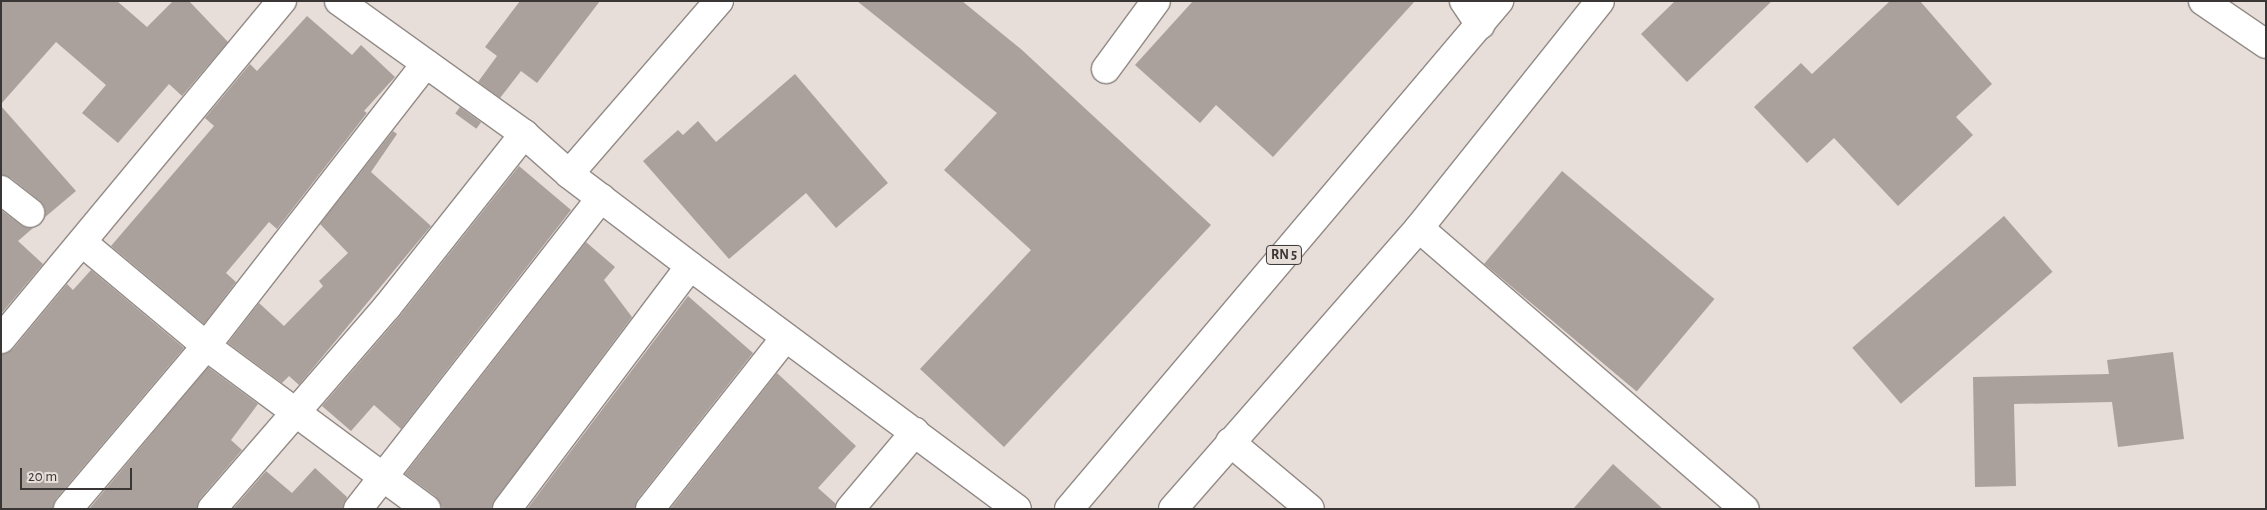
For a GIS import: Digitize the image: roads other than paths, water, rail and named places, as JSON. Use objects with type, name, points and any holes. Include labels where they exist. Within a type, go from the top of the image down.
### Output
[{"type":"street","points":[[1,339],[83,243],[282,1]]},
{"type":"street","points":[[339,1],[524,134],[569,174],[785,338],[1017,509]]},
{"type":"street","points":[[569,174],[720,1]]},
{"type":"street","points":[[1106,69],[1156,1]]},
{"type":"street","points":[[1464,1],[1480,25]]},
{"type":"street","name":"RN 5","points":[[1068,509],[1499,1]]},
{"type":"street","points":[[1173,509],[1419,228],[1600,1]]},
{"type":"street","points":[[2203,1],[2266,44]]},
{"type":"street","points":[[68,509],[206,346],[426,63]]},
{"type":"street","points":[[212,509],[387,307],[524,134]]},
{"type":"street","points":[[1,190],[30,213]]},
{"type":"street","points":[[358,509],[601,198]]},
{"type":"street","points":[[1419,228],[1745,509]]},
{"type":"street","points":[[83,243],[206,346],[385,476],[426,509]]},
{"type":"street","points":[[507,509],[690,266]]},
{"type":"street","points":[[650,509],[785,338]]},
{"type":"street","points":[[850,509],[915,432]]},
{"type":"street","points":[[1230,442],[1310,509]]}]
